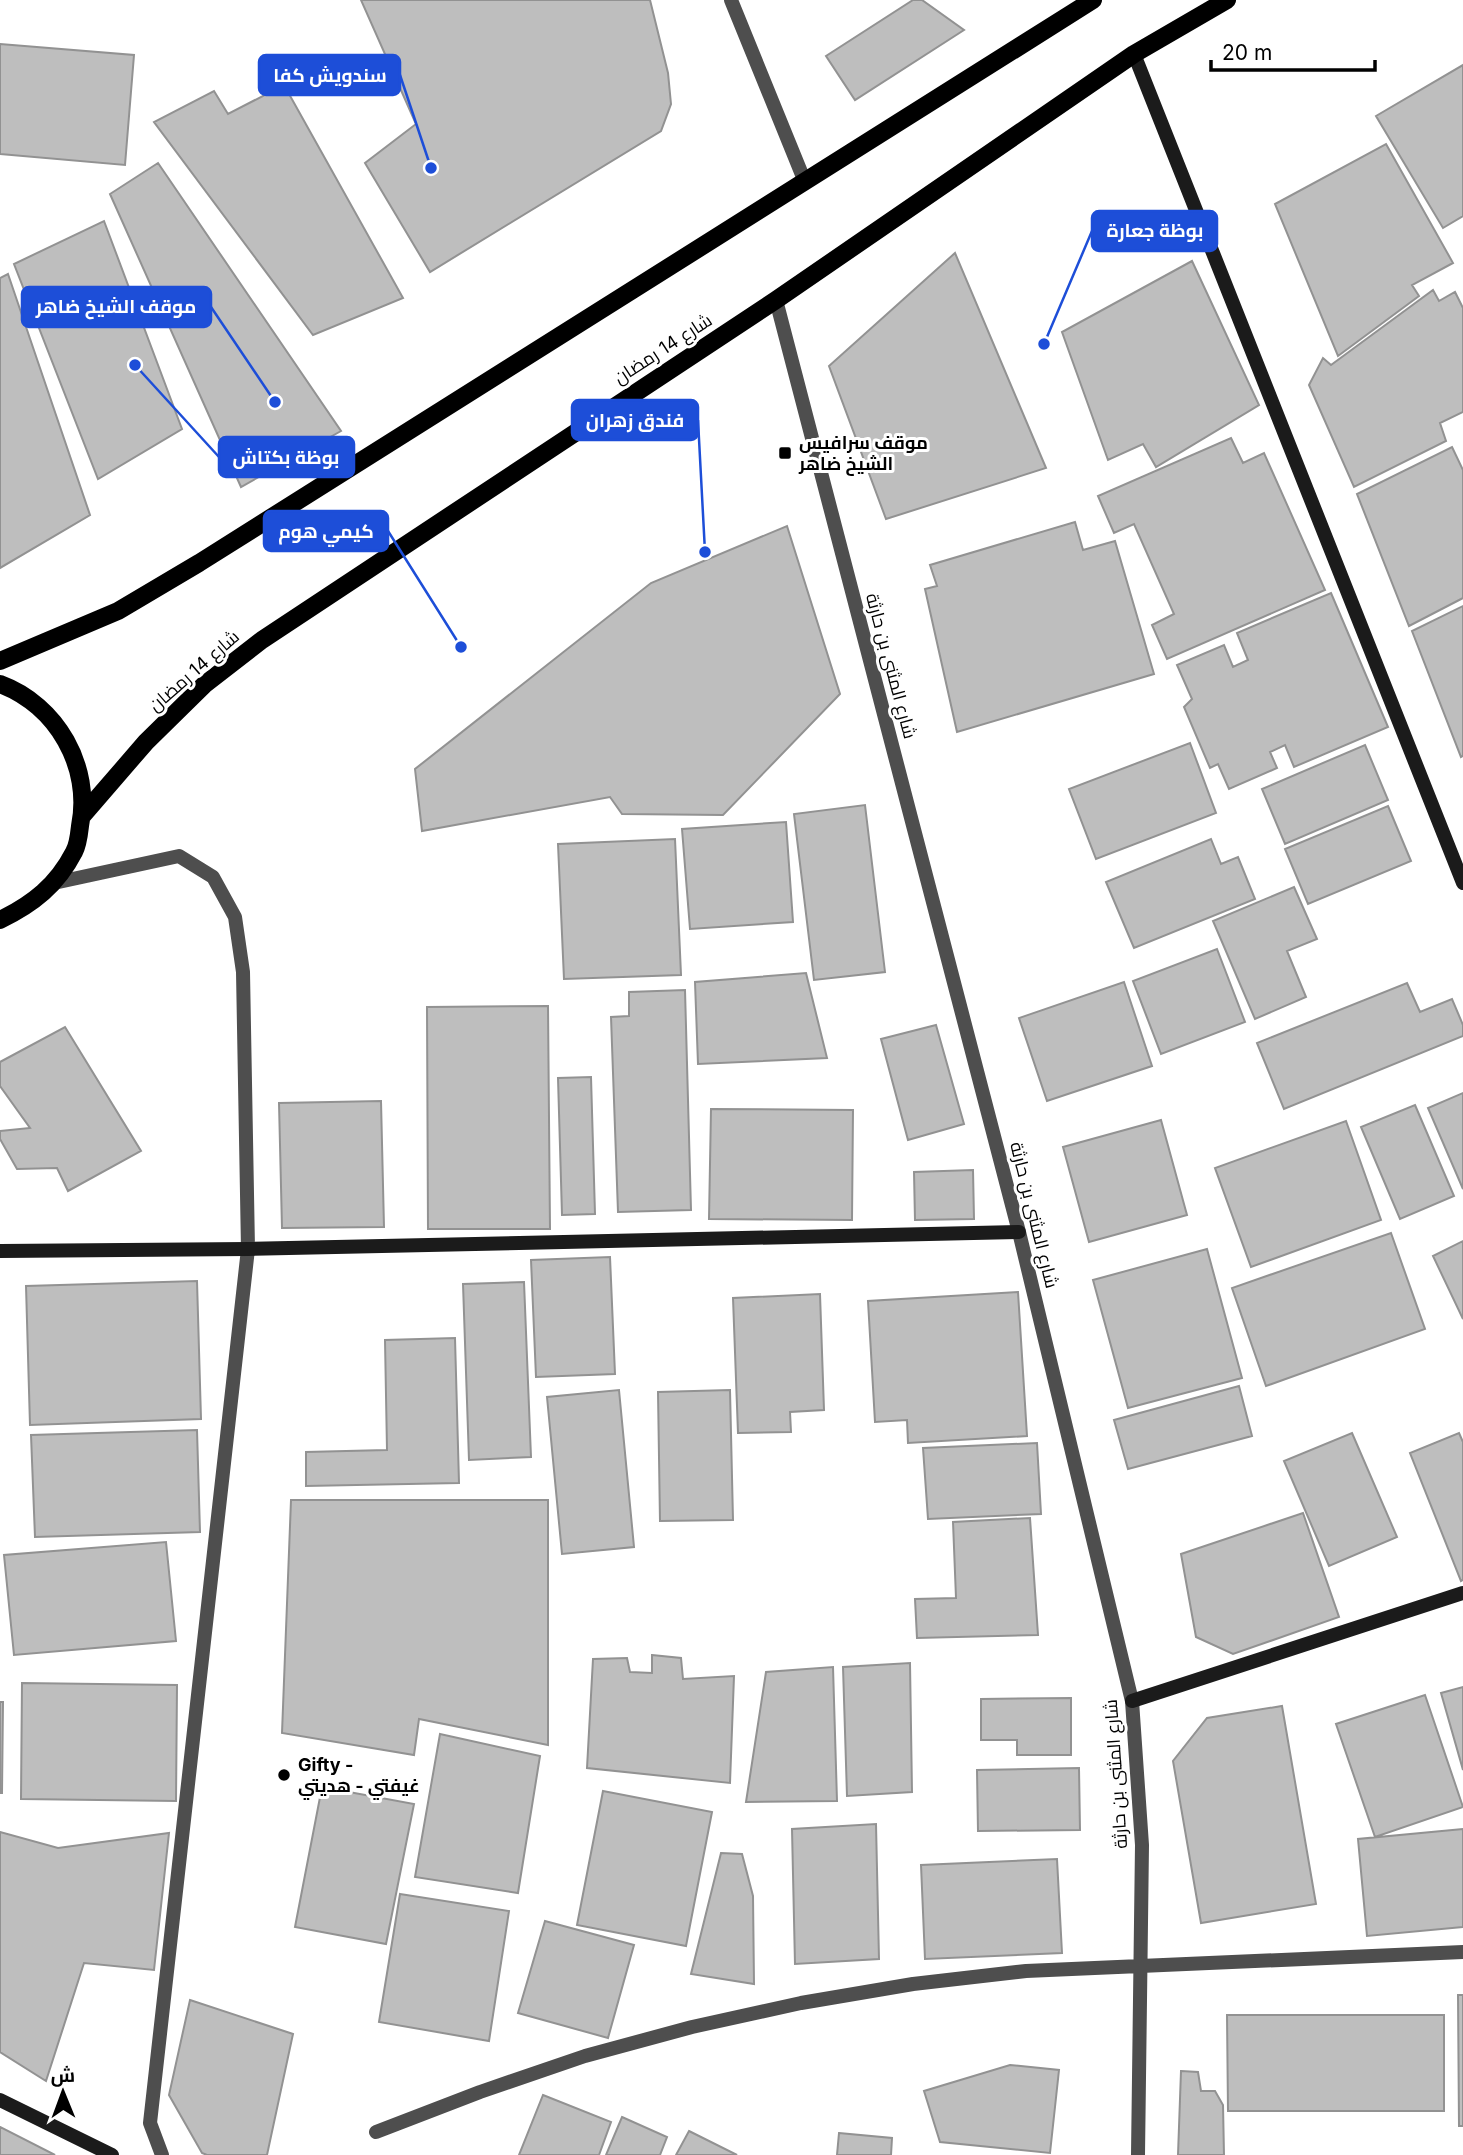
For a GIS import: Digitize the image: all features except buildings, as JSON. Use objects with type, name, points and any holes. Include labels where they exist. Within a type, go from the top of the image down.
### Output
[{"type":"main road","points":[[0,662],[118,611],[199,563],[1093,0]]},
{"type":"main road","name":"شارع 14 رمضان","points":[[82,816],[175,713],[204,685],[262,640],[776,300],[1134,54],[1227,0]]},
{"type":"main road","points":[[0,684],[39,706],[65,737],[80,775],[82,816],[75,850],[54,883],[27,907],[0,920]]},
{"type":"street","points":[[731,0],[804,182]]},
{"type":"street","points":[[1134,54],[1463,883]]},
{"type":"street","name":"شارع المثنى بن حارثة","points":[[776,300],[1019,1232],[1132,1701],[1142,1845],[1138,2155]]},
{"type":"street","points":[[54,883],[179,856],[213,877],[235,917],[243,972],[248,1249],[150,2123],[162,2155]]},
{"type":"street","points":[[0,1251],[248,1249],[1019,1232]]},
{"type":"street","points":[[1132,1701],[1463,1593]]},
{"type":"street","points":[[376,2132],[585,2056],[692,2027],[787,2006],[913,1984],[1026,1971],[1463,1952]]},
{"type":"street","points":[[0,2100],[113,2155]]},
{"type":"place","name":"سندويش كفا","points":[[431,168]]},
{"type":"place","name":"بوظة جعارة","points":[[1044,344]]},
{"type":"place","name":"بوظة بكتاش","points":[[135,365]]},
{"type":"place","name":"موقف الشيخ ضاهر","points":[[275,402]]},
{"type":"place","name":"موقف سرافيس الشيخ ضاهر","points":[[785,453]]},
{"type":"place","name":"فندق زهران","points":[[705,552]]},
{"type":"place","name":"كيمي هوم","points":[[461,647]]},
{"type":"place","name":"Gifty - غيفتي - هديتي","points":[[284,1775]]}]
